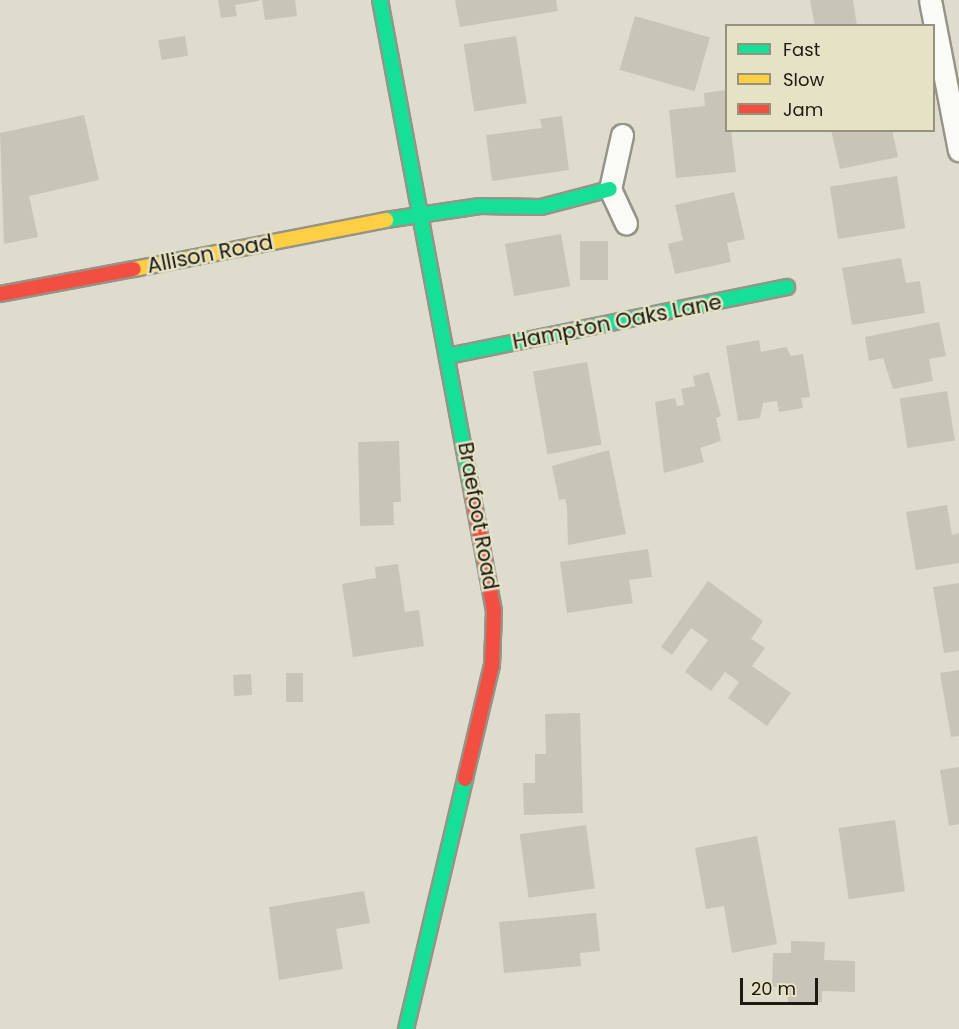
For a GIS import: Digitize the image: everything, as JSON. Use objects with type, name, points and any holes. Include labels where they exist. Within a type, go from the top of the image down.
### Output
[{"type":"street","name":"Braefoot Road","points":[[380,0],[419,214],[492,585],[495,636],[471,761],[406,1029]]},
{"type":"street","points":[[930,0],[935,24]]},
{"type":"street","points":[[935,26],[959,150]]},
{"type":"street","points":[[622,135],[610,189],[626,224]]},
{"type":"street","name":"Allison Road","points":[[0,294],[419,214],[480,206],[541,207],[610,189]]},
{"type":"street","name":"Hampton Oaks Lane","points":[[448,356],[787,287]]},
{"type":"building","points":[[218,0],[259,1],[235,5],[237,16],[221,18]]},
{"type":"building","points":[[262,0],[295,0],[297,16],[265,20]]},
{"type":"building","points":[[455,0],[556,0],[558,11],[460,27]]},
{"type":"building","points":[[810,0],[853,0],[857,24],[815,24]]},
{"type":"building","points":[[635,16],[710,37],[695,91],[620,70]]},
{"type":"building","points":[[185,36],[188,56],[161,60],[158,40]]},
{"type":"building","points":[[516,36],[527,103],[474,111],[464,44]]},
{"type":"building","points":[[725,90],[725,132],[731,132],[736,172],[676,178],[669,110],[705,106],[704,93]]},
{"type":"building","points":[[84,115],[99,180],[29,196],[38,237],[4,244],[0,133]]},
{"type":"building","points":[[562,116],[569,170],[492,181],[486,135],[542,128],[540,119]]},
{"type":"building","points":[[831,132],[892,132],[898,157],[840,169]]},
{"type":"building","points":[[897,176],[905,228],[838,239],[830,187]]},
{"type":"building","points":[[734,192],[745,239],[727,243],[731,262],[675,274],[668,244],[683,240],[675,205]]},
{"type":"building","points":[[561,234],[570,286],[514,296],[505,244]]},
{"type":"building","points":[[580,241],[608,241],[608,280],[580,280]]},
{"type":"building","points":[[901,258],[906,283],[920,281],[925,313],[852,325],[842,268]]},
{"type":"building","points":[[939,322],[946,356],[929,359],[933,381],[893,389],[883,358],[869,361],[865,337]]},
{"type":"building","points":[[759,340],[761,352],[786,347],[791,356],[803,354],[810,397],[801,398],[803,408],[779,412],[777,401],[763,403],[760,418],[738,421],[726,346]]},
{"type":"building","points":[[587,362],[602,445],[547,454],[533,372]]},
{"type":"building","points":[[709,372],[721,416],[716,418],[721,441],[700,448],[704,462],[664,473],[655,402],[675,398],[677,406],[684,405],[681,389],[695,386],[693,376]]},
{"type":"building","points":[[947,391],[955,440],[907,448],[900,399]]},
{"type":"building","points":[[399,441],[401,502],[393,502],[394,525],[360,526],[358,442]]},
{"type":"building","points":[[609,450],[626,534],[568,545],[567,507],[565,499],[559,500],[552,466]]},
{"type":"building","points":[[947,505],[952,535],[959,533],[959,563],[916,570],[906,512]]},
{"type":"building","points":[[648,549],[652,577],[629,580],[633,603],[567,613],[560,562]]},
{"type":"building","points":[[398,564],[405,612],[419,610],[424,646],[353,657],[342,584],[376,578],[375,567]]},
{"type":"building","points":[[708,581],[763,621],[751,639],[765,648],[752,666],[791,693],[767,726],[728,698],[739,682],[725,672],[711,691],[685,672],[708,640],[691,628],[672,655],[661,647]]},
{"type":"building","points":[[959,583],[959,651],[944,653],[933,587]]},
{"type":"building","points":[[959,670],[959,736],[951,737],[940,673]]},
{"type":"building","points":[[286,673],[303,673],[303,702],[286,702]]},
{"type":"building","points":[[251,674],[252,695],[234,696],[233,675]]},
{"type":"building","points":[[580,713],[583,813],[524,815],[523,783],[535,783],[535,754],[546,754],[545,714]]},
{"type":"building","points":[[959,767],[959,824],[949,826],[940,770]]},
{"type":"building","points":[[895,820],[905,891],[849,899],[839,828]]},
{"type":"building","points":[[586,825],[595,888],[529,898],[520,834]]},
{"type":"building","points":[[757,836],[777,944],[732,953],[724,906],[706,909],[695,848]]},
{"type":"building","points":[[364,891],[370,923],[336,929],[343,969],[279,980],[269,907]]},
{"type":"building","points":[[596,913],[600,951],[580,953],[581,966],[504,973],[499,922]]},
{"type":"building","points":[[791,941],[825,942],[824,960],[855,961],[855,992],[822,991],[822,1002],[788,1002],[788,987],[772,987],[773,953],[791,953]]},
{"type":"traffic: fast","points":[[380,0],[473,498]]},
{"type":"traffic: fast","points":[[386,220],[480,206],[541,207],[610,189]]},
{"type":"traffic: fast","points":[[448,356],[787,287]]},
{"type":"traffic: fast","points":[[406,1029],[465,779]]},
{"type":"traffic: slow","points":[[134,269],[386,220]]},
{"type":"traffic: jam","points":[[0,294],[134,269]]},
{"type":"traffic: jam","points":[[465,779],[492,665],[494,611],[473,498]]}]
